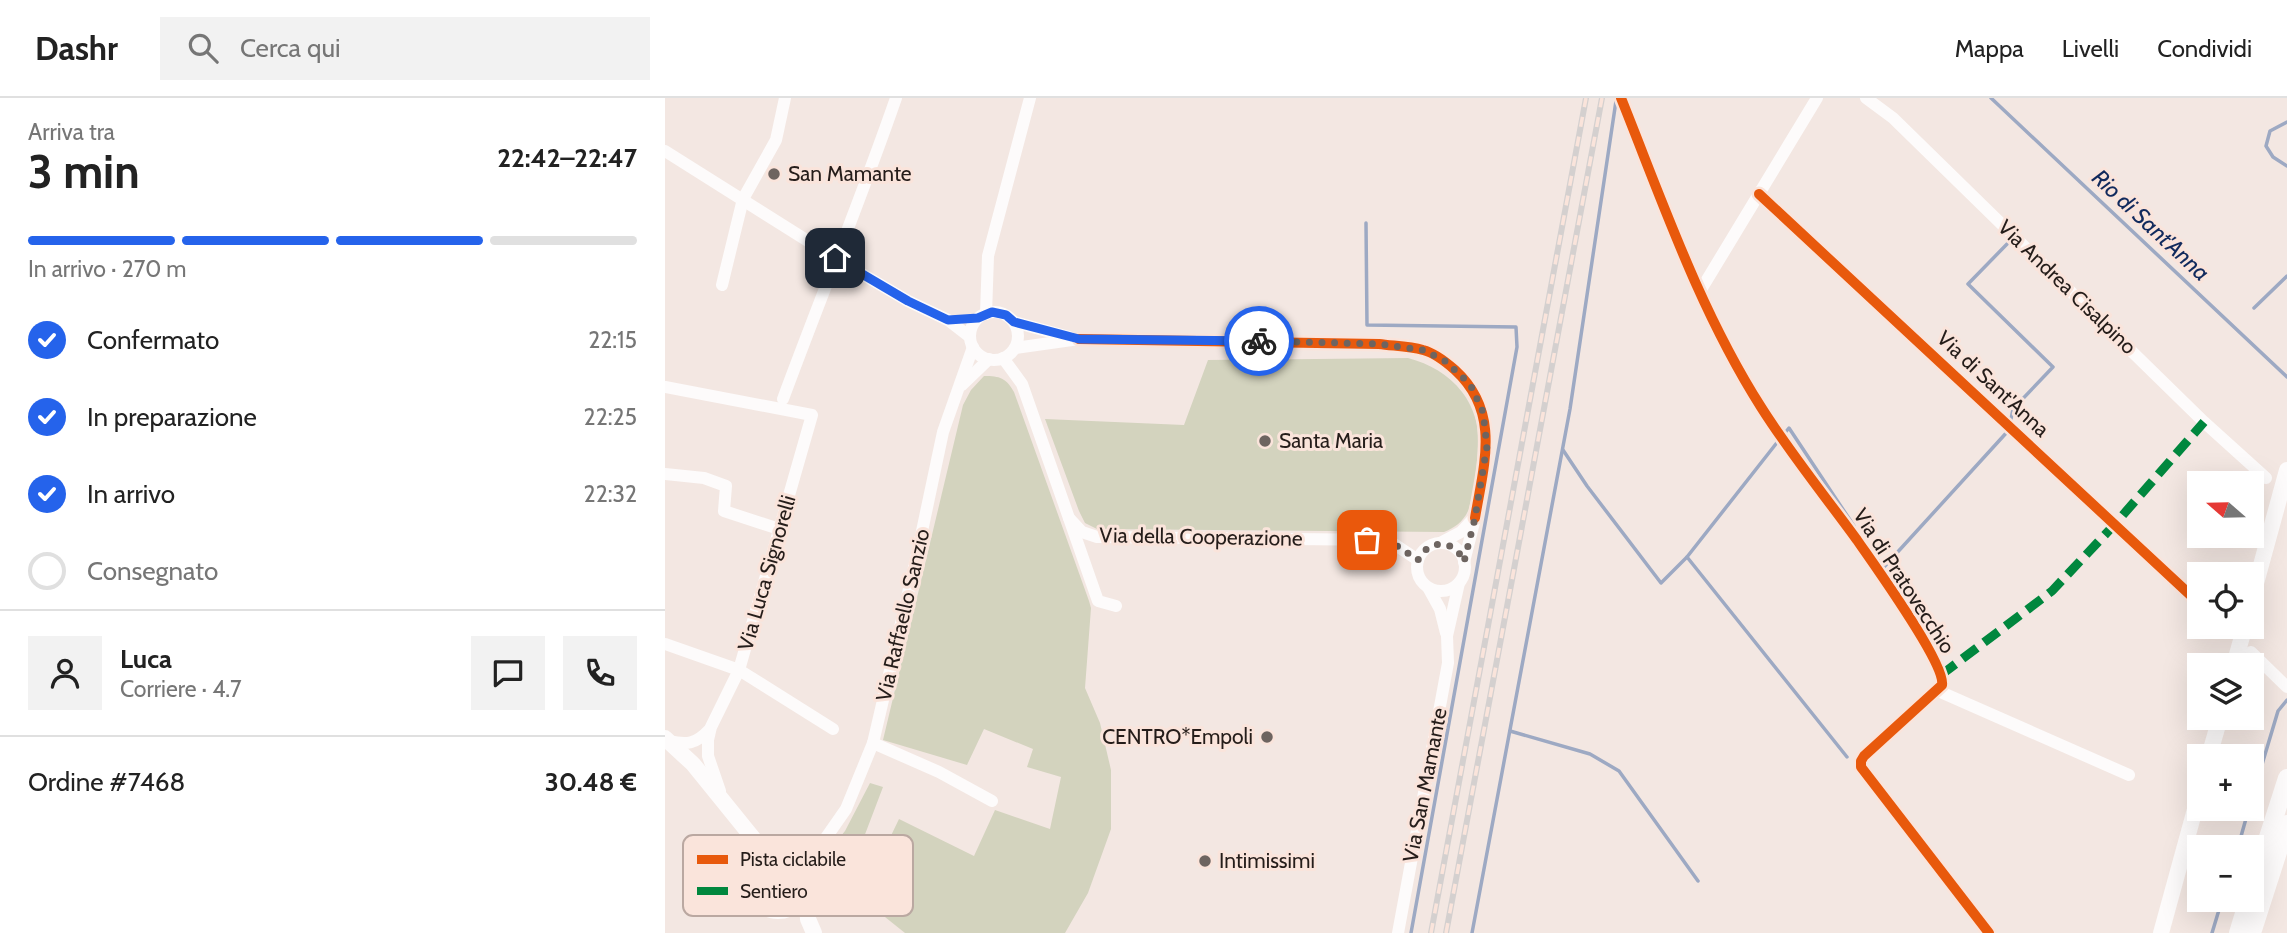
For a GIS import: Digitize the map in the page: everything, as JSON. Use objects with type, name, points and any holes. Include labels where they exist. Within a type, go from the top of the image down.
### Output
[{"type":"highway","points":[[2264,850],[2287,778]]},
{"type":"highway","points":[[2252,933],[2287,824]]},
{"type":"highway","points":[[2238,933],[2244,912]]},
{"type":"main road","points":[[2262,562],[2287,470]]},
{"type":"main road","points":[[667,740],[693,764],[750,835]]},
{"type":"main road","points":[[2161,933],[2192,821]]},
{"type":"main road","points":[[743,828],[746,835]]},
{"type":"main road","points":[[785,916],[813,933]]},
{"type":"main road","points":[[808,916],[813,933]]},
{"type":"street","points":[[722,285],[743,199],[776,140],[785,98]]},
{"type":"street","points":[[783,399],[835,258],[873,166],[896,98]]},
{"type":"street","points":[[971,342],[982,316],[988,256],[1030,98]]},
{"type":"street","name":"Via di Pratovecchio","points":[[1621,98],[1699,293],[1761,406],[1916,628],[1941,675],[1942,685],[1936,690]]},
{"type":"street","points":[[1699,293],[1817,98]]},
{"type":"street","name":"Via Andrea Cisalpino","points":[[1866,98],[1893,118],[2204,422],[2266,478]]},
{"type":"street","points":[[665,151],[835,258],[908,301],[948,320],[982,357],[989,359],[1003,358],[1015,348],[1079,339],[1380,344],[1423,350],[1445,361],[1470,384],[1483,412],[1487,446],[1463,577],[1459,583],[1447,636]]},
{"type":"street","name":"Via di Sant'Anna","points":[[1759,194],[2187,592]]},
{"type":"street","points":[[986,277],[994,301],[1010,318],[1018,334],[1015,348]]},
{"type":"street","points":[[948,320],[982,316],[992,312],[1079,339]]},
{"type":"street","name":"Via Raffaello Sanzio","points":[[828,835],[850,803],[873,743],[943,432],[971,342]]},
{"type":"street","name":"Via della Cooperazione","points":[[1003,358],[1022,384],[1098,601],[1115,606]]},
{"type":"street","name":"Via Raffaello Sanzio","points":[[957,390],[989,359]]},
{"type":"street","name":"Via Luca Signorelli","points":[[665,387],[812,415],[739,670],[711,727]]},
{"type":"street","points":[[665,474],[704,478],[726,486],[725,511],[779,529]]},
{"type":"street","name":"Via della Cooperazione","points":[[1069,518],[1082,532],[1097,537],[1388,540],[1418,560]]},
{"type":"street","points":[[1447,636],[1440,609],[1417,573],[1418,560],[1426,548],[1461,532],[1475,518]]},
{"type":"street","points":[[1440,543],[1455,548],[1464,562]]},
{"type":"street","points":[[1429,589],[1445,591],[1459,583]]},
{"type":"street","name":"Via San Mamante","points":[[1398,933],[1448,663],[1447,636]]},
{"type":"street","points":[[665,644],[739,670],[833,729]]},
{"type":"street","points":[[2251,652],[2287,687]]},
{"type":"street","points":[[1989,933],[1861,767],[1864,756],[1936,690],[2129,775]]},
{"type":"street","points":[[667,740],[683,744],[695,743],[711,727]]},
{"type":"street","points":[[711,727],[708,756],[726,804]]},
{"type":"street","points":[[873,743],[939,772],[992,801]]},
{"type":"green space","name":"Santa Maria","points":[[1408,358],[1424,363],[1451,380],[1466,398],[1476,421],[1478,453],[1471,503],[1461,521],[1444,532],[1097,529],[1085,523],[1079,511],[1045,419],[1184,425],[1208,360]]},
{"type":"green space","points":[[984,376],[1002,379],[1014,392],[1091,608],[1085,688],[1100,723],[1111,770],[1111,829],[1088,893],[1065,933],[905,933],[884,916],[913,916],[913,835],[891,835],[899,819],[974,856],[995,810],[1050,829],[1061,777],[1027,767],[1033,749],[984,729],[967,765],[883,740],[963,405],[971,390]]},
{"type":"green space","points":[[870,783],[883,787],[865,835],[842,835]]},
{"type":"waterway","name":"Rio di Sant'Anna","points":[[1991,98],[2287,377]]},
{"type":"waterway","points":[[1472,933],[1570,409],[1616,101]]},
{"type":"waterway","points":[[2287,122],[2270,131],[2266,146],[2273,157],[2287,166]]},
{"type":"waterway","points":[[1366,223],[1367,325],[1516,327],[1517,347],[1411,933]]},
{"type":"waterway","points":[[2009,242],[1968,284],[2053,367],[2013,409],[2010,424]]},
{"type":"waterway","points":[[2254,308],[2287,276]]},
{"type":"waterway","points":[[1784,434],[1789,428],[1854,526]]},
{"type":"waterway","points":[[1879,561],[1884,567],[2008,431]]},
{"type":"waterway","points":[[1563,450],[1661,583],[1687,557],[1779,440]]},
{"type":"waterway","points":[[1687,557],[1847,757]]},
{"type":"waterway","points":[[2264,758],[2278,711],[2287,700]]},
{"type":"waterway","points":[[1510,731],[1590,754],[1619,771],[1698,881]]},
{"type":"waterway","points":[[2241,835],[2245,821]]},
{"type":"waterway","points":[[2212,933],[2218,912]]},
{"type":"railway","points":[[1431,933],[1586,98]]},
{"type":"railway","points":[[1446,933],[1602,98]]},
{"type":"marked path","points":[[1941,675],[2052,591],[2204,422]]},
{"type":"cycle path","points":[[1621,98],[1684,256],[1739,370],[1784,441],[1892,590],[1933,657],[1942,685],[1864,756],[1861,767],[1989,933]]},
{"type":"cycle path","points":[[1759,194],[2187,592]]},
{"type":"cycle path","points":[[1079,339],[1379,344],[1432,353],[1455,370],[1469,386],[1479,403],[1484,421],[1485,459],[1475,518]]},
{"type":"way so far","points":[[1259,341],[1380,344],[1423,350],[1445,361],[1470,384],[1483,412],[1487,446],[1475,518],[1464,562],[1461,554],[1448,544],[1433,544],[1421,553],[1418,560],[1388,540],[1367,540]]},
{"type":"place","name":"San Mamante","points":[[774,174]]},
{"type":"place","name":"Santa Maria","points":[[1265,441]]},
{"type":"place","name":"CENTRO*Empoli","points":[[1267,737]]},
{"type":"place","name":"Intimissimi","points":[[1205,861]]},
{"type":"route","points":[[835,258],[908,301],[948,320],[978,318],[992,312],[1006,315],[1014,322],[1079,339],[1259,341]]}]
